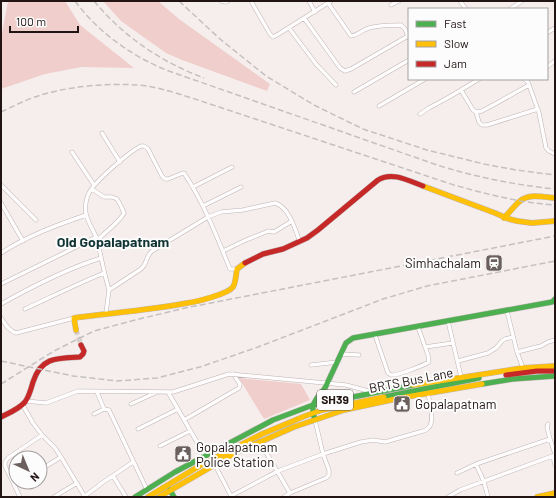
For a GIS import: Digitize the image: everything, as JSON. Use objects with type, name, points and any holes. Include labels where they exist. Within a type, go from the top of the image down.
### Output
[{"type":"main road","points":[[76,330],[74,318],[188,303],[228,291],[233,287],[237,269],[242,264],[256,257],[300,242],[318,230],[385,176],[400,178],[504,218],[522,222],[555,221]]},
{"type":"main road","points":[[504,218],[519,201],[525,198],[533,196],[555,198]]},
{"type":"main road","points":[[314,420],[313,404],[328,383],[346,343],[350,339],[552,302],[555,299]]},
{"type":"main road","points":[[1,417],[24,402],[29,394],[34,377],[39,367],[51,359],[62,357],[80,357],[84,351],[81,345]]},
{"type":"main road","name":"SH39","points":[[135,497],[175,472],[273,420],[313,404],[461,377],[523,368],[555,366]]},
{"type":"main road","name":"BRTS Bus Lane","points":[[148,497],[233,448],[262,434],[313,413],[352,403],[479,378],[537,371],[555,371]]},
{"type":"main road","name":"SH39","points":[[159,497],[235,453],[294,427],[344,410],[400,398],[513,379],[555,376]]},
{"type":"main road","points":[[170,490],[174,497]]},
{"type":"main road","points":[[538,497],[554,494]]},
{"type":"street","points":[[221,1],[228,1]]},
{"type":"street","points":[[251,1],[274,37],[329,2],[352,37],[371,28],[402,25],[408,37],[345,71],[340,68],[304,18]]},
{"type":"street","points":[[309,1],[315,12]]},
{"type":"street","points":[[391,5],[399,1]]},
{"type":"street","points":[[461,2],[466,1]]},
{"type":"street","points":[[512,8],[522,1]]},
{"type":"street","points":[[289,28],[316,64],[336,84]]},
{"type":"street","points":[[354,92],[408,61]]},
{"type":"street","points":[[379,106],[423,80]]},
{"type":"street","points":[[420,114],[477,80]]},
{"type":"street","points":[[476,112],[488,107],[527,82],[538,109],[546,148],[555,154]]},
{"type":"street","points":[[461,90],[473,110],[476,112],[479,122],[482,125],[538,109]]},
{"type":"street","points":[[102,133],[120,162]]},
{"type":"street","points":[[106,313],[108,290],[96,238],[86,215],[88,194],[93,187],[138,147],[144,146],[148,149],[165,179],[183,173],[186,176],[208,217],[230,269],[237,269]]},
{"type":"street","points":[[1,284],[96,238],[124,216],[117,199],[112,197],[104,197],[93,187],[72,152]]},
{"type":"street","points":[[193,187],[232,167]]},
{"type":"street","points":[[1,185],[36,220]]},
{"type":"street","points":[[202,206],[241,187]]},
{"type":"street","points":[[1,203],[23,241]]},
{"type":"street","points":[[108,290],[141,270],[145,265],[147,256],[152,251],[208,217],[221,212],[243,210],[275,203],[282,206],[292,221],[300,242]]},
{"type":"street","points":[[1,253],[58,225],[86,215]]},
{"type":"street","points":[[223,251],[268,231],[274,232],[292,221]]},
{"type":"street","points":[[1,304],[62,273],[101,258]]},
{"type":"street","points":[[25,309],[76,284],[104,273]]},
{"type":"street","points":[[508,310],[513,337],[523,368]]},
{"type":"street","points":[[1,318],[7,327],[12,332],[16,333],[74,318]]},
{"type":"street","points":[[448,321],[461,377]]},
{"type":"street","points":[[375,335],[388,373],[391,375],[428,363],[429,358],[426,347],[418,327]]},
{"type":"street","points":[[458,361],[488,353],[496,348],[502,340],[513,337]]},
{"type":"street","points":[[517,352],[541,346],[555,340]]},
{"type":"street","points":[[426,347],[453,343]]},
{"type":"street","points":[[341,354],[359,355]]},
{"type":"street","points":[[311,365],[338,362]]},
{"type":"street","points":[[133,462],[85,497],[55,448],[33,423],[24,402],[46,403],[78,392],[173,392],[229,374],[346,385],[373,392]]},
{"type":"street","points":[[184,420],[239,388],[240,384],[233,374]]},
{"type":"street","points":[[97,392],[104,409]]},
{"type":"street","points":[[131,404],[158,392]]},
{"type":"street","points":[[168,392],[205,456]]},
{"type":"street","points":[[215,465],[231,497],[278,471],[323,454],[361,442],[373,440],[385,442],[423,432],[431,425],[432,420],[428,393]]},
{"type":"street","points":[[94,414],[104,409],[109,410],[147,490]]},
{"type":"street","points":[[138,429],[178,409]]},
{"type":"street","points":[[284,497],[326,478],[329,475],[330,470],[323,454],[314,420]]},
{"type":"street","points":[[548,424],[547,427],[555,465]]},
{"type":"street","points":[[160,446],[190,431]]},
{"type":"street","points":[[20,450],[42,435]]},
{"type":"street","points":[[456,473],[476,464],[550,438]]},
{"type":"street","points":[[260,442],[290,493]]},
{"type":"street","points":[[448,497],[460,490],[554,455]]},
{"type":"street","points":[[48,465],[61,457]]},
{"type":"street","points":[[8,459],[6,460],[5,466],[8,472]]},
{"type":"street","points":[[476,464],[484,482],[488,497]]},
{"type":"street","points":[[113,476],[126,497]]},
{"type":"street","points":[[54,497],[77,484]]},
{"type":"shaded area","points":[[8,1],[65,1],[80,25],[134,68],[82,67],[45,74],[1,89],[1,39]]},
{"type":"shaded area","points":[[103,1],[158,1],[179,19],[270,84],[267,91],[166,53],[121,21]]},
{"type":"shaded area","points":[[239,378],[301,384],[310,400],[264,419]]},
{"type":"tunnel","points":[[76,330],[81,345]]},
{"type":"railway","points":[[75,1],[94,23],[116,42],[127,50],[166,70],[437,165],[496,180],[555,189]]},
{"type":"railway","points":[[94,1],[117,26],[144,47],[188,72],[204,78]]},
{"type":"railway","points":[[179,1],[220,39],[266,76],[314,105],[363,129],[427,150],[484,164],[555,175]]},
{"type":"railway","points":[[1,112],[36,97],[64,89],[126,84],[154,87],[198,100],[454,185],[516,200],[555,205]]},
{"type":"railway","points":[[1,384],[54,351],[94,331],[135,320],[185,308],[555,236]]},
{"type":"railway","points":[[1,361],[73,376],[117,381],[157,378],[200,367],[258,347],[383,299],[427,286],[555,261]]},
{"type":"traffic: fast","points":[[315,420],[313,405],[325,388],[346,343],[353,338],[552,302],[555,299]]},
{"type":"traffic: fast","points":[[482,384],[513,379],[555,376]]},
{"type":"traffic: fast","points":[[384,397],[479,378]]},
{"type":"traffic: fast","points":[[135,497],[175,472],[273,420],[313,405],[413,385]]},
{"type":"traffic: fast","points":[[170,490],[174,497]]},
{"type":"traffic: slow","points":[[423,186],[509,219],[532,223],[555,221]]},
{"type":"traffic: slow","points":[[504,218],[520,201],[528,197],[537,196],[555,198]]},
{"type":"traffic: slow","points":[[76,330],[74,318],[145,310],[197,301],[219,295],[233,287],[237,269],[245,263]]},
{"type":"traffic: slow","points":[[413,385],[523,368],[555,366]]},
{"type":"traffic: slow","points":[[159,497],[235,453],[294,427],[344,410],[400,398],[482,384]]},
{"type":"traffic: slow","points":[[148,497],[201,465],[262,434],[322,410],[384,397]]},
{"type":"traffic: slow","points":[[537,497],[555,493]]},
{"type":"traffic: jam","points":[[245,263],[263,254],[283,249],[307,238],[383,177],[389,176],[400,178],[423,186]]},
{"type":"traffic: jam","points":[[1,417],[17,409],[25,402],[36,374],[45,363],[51,360],[80,357],[84,351],[81,345]]},
{"type":"traffic: jam","points":[[506,375],[537,371],[555,371]]},
{"type":"place","name":"Simhachalam","points":[[494,263]]},
{"type":"place","name":"Gopalapatnam","points":[[402,404]]},
{"type":"place","name":"Gopalapatnam Police Station","points":[[183,454]]},
{"type":"district","name":"Old Gopalapatnam","points":[[113,242]]}]
